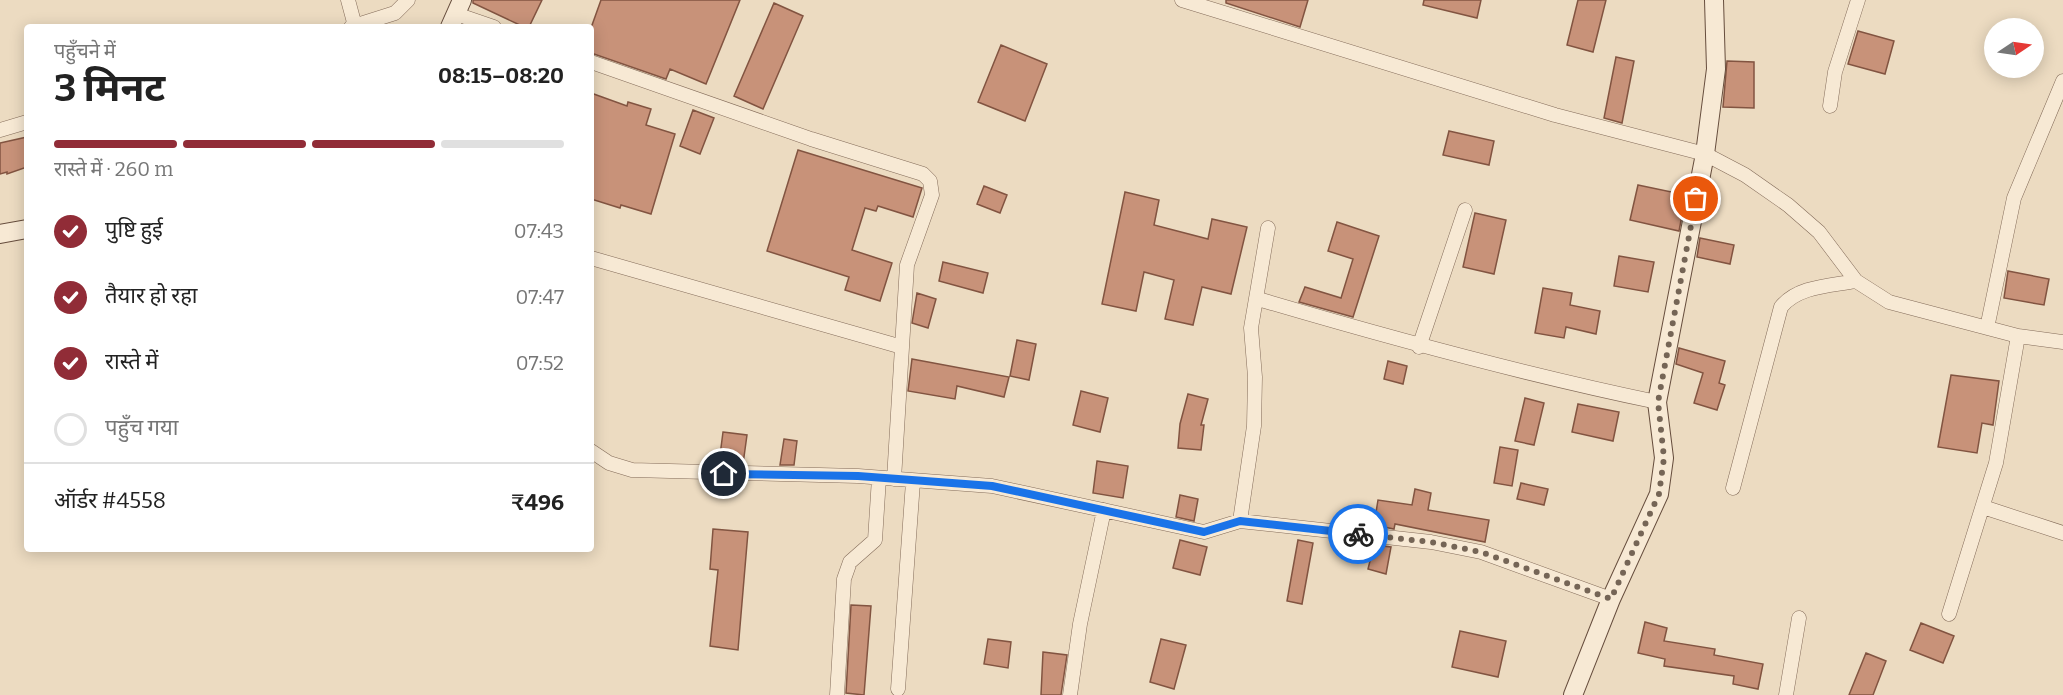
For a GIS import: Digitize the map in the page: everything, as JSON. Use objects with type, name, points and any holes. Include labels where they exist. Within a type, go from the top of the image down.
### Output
[{"type":"street","points":[[348,0],[353,24]]},
{"type":"street","points":[[360,24],[395,14],[408,0]]},
{"type":"street","points":[[1182,0],[1555,115],[1705,154],[1745,175],[1788,205],[1819,232],[1856,281],[1889,302],[2018,336],[2063,342]]},
{"type":"street","points":[[1573,695],[1611,599],[1659,494],[1664,458],[1658,402],[1705,154],[1716,69],[1714,0]]},
{"type":"street","points":[[1830,106],[1835,72],[1858,0]]},
{"type":"street","points":[[456,14],[485,24]]},
{"type":"street","points":[[594,63],[811,140],[923,174],[930,181],[932,195],[907,265],[894,479]]},
{"type":"street","points":[[1987,328],[2014,198],[2063,81]]},
{"type":"street","points":[[0,130],[24,123]]},
{"type":"street","points":[[1419,346],[1465,210]]},
{"type":"street","points":[[1240,521],[1254,426],[1255,377],[1251,328],[1258,299],[1268,228]]},
{"type":"street","points":[[0,234],[24,230]]},
{"type":"street","points":[[594,259],[902,347]]},
{"type":"street","points":[[1733,488],[1781,306],[1789,296],[1800,292],[1856,281]]},
{"type":"street","points":[[1258,299],[1419,346],[1546,379],[1658,402]]},
{"type":"street","points":[[1949,614],[1996,463],[2018,336]]},
{"type":"street","points":[[594,453],[609,463],[632,470],[879,478],[992,486],[1204,532],[1240,521],[1431,542],[1503,559],[1535,573],[1611,599]]},
{"type":"street","points":[[837,695],[844,579],[850,562],[875,540],[879,478]]},
{"type":"street","points":[[898,689],[913,482]]},
{"type":"street","points":[[1983,507],[2063,533]]},
{"type":"street","points":[[1070,695],[1080,624],[1104,510]]},
{"type":"street","points":[[1786,695],[1799,618]]},
{"type":"building","points":[[473,0],[542,0],[530,24],[518,24],[473,3]]},
{"type":"building","points":[[601,0],[740,0],[706,84],[670,69],[666,79],[594,54],[592,24]]},
{"type":"building","points":[[1226,0],[1308,0],[1300,27],[1226,3]]},
{"type":"building","points":[[1424,0],[1481,0],[1477,18],[1423,5]]},
{"type":"building","points":[[1578,0],[1606,0],[1593,52],[1567,45]]},
{"type":"building","points":[[774,3],[803,16],[763,109],[734,96]]},
{"type":"building","points":[[1858,31],[1894,41],[1885,74],[1848,64]]},
{"type":"building","points":[[1001,45],[1047,64],[1025,121],[978,102]]},
{"type":"building","points":[[1616,57],[1634,61],[1622,123],[1604,118]]},
{"type":"building","points":[[1727,61],[1754,62],[1754,108],[1723,107]]},
{"type":"building","points":[[594,94],[627,106],[628,102],[651,109],[646,125],[675,134],[651,214],[621,205],[620,208],[594,200]]},
{"type":"building","points":[[693,110],[714,118],[700,154],[680,146]]},
{"type":"building","points":[[1449,131],[1494,141],[1489,165],[1443,155]]},
{"type":"building","points":[[24,138],[24,168],[0,174],[0,143]]},
{"type":"building","points":[[798,150],[922,188],[913,217],[878,206],[876,211],[865,208],[852,250],[892,263],[880,301],[845,290],[849,277],[767,251]]},
{"type":"building","points":[[1638,185],[1686,195],[1679,231],[1630,220]]},
{"type":"building","points":[[984,186],[1007,195],[1000,213],[977,204]]},
{"type":"building","points":[[1125,192],[1159,200],[1154,225],[1208,239],[1212,219],[1247,227],[1231,294],[1202,287],[1193,325],[1165,319],[1174,280],[1144,272],[1136,311],[1102,304]]},
{"type":"building","points":[[1475,213],[1506,220],[1494,274],[1463,267]]},
{"type":"building","points":[[1337,222],[1379,236],[1353,317],[1299,302],[1305,287],[1341,298],[1353,259],[1328,251]]},
{"type":"building","points":[[1700,238],[1734,245],[1730,264],[1697,257]]},
{"type":"building","points":[[1619,256],[1654,262],[1648,292],[1614,286]]},
{"type":"building","points":[[943,262],[988,273],[983,293],[939,281]]},
{"type":"building","points":[[2008,271],[2049,279],[2044,305],[2004,298]]},
{"type":"building","points":[[1543,288],[1572,293],[1570,305],[1600,311],[1596,334],[1566,327],[1564,338],[1535,333]]},
{"type":"building","points":[[917,293],[936,299],[928,328],[912,323]]},
{"type":"building","points":[[1017,340],[1036,344],[1029,380],[1010,376]]},
{"type":"building","points":[[1679,348],[1725,361],[1719,383],[1725,385],[1717,410],[1694,403],[1703,373],[1676,364]]},
{"type":"building","points":[[912,359],[1009,377],[1004,397],[957,386],[955,399],[908,391]]},
{"type":"building","points":[[1388,361],[1407,366],[1403,384],[1384,379]]},
{"type":"building","points":[[1951,375],[1999,381],[1993,425],[1982,423],[1977,453],[1938,447]]},
{"type":"building","points":[[1081,391],[1108,398],[1100,432],[1073,425]]},
{"type":"building","points":[[1188,394],[1208,399],[1201,425],[1204,425],[1201,450],[1178,448],[1180,424]]},
{"type":"building","points":[[1525,398],[1544,403],[1534,445],[1515,441]]},
{"type":"building","points":[[1578,404],[1619,412],[1613,441],[1572,432]]},
{"type":"building","points":[[723,432],[747,435],[743,464],[719,463]]},
{"type":"building","points":[[784,439],[797,441],[794,465],[780,465]]},
{"type":"building","points":[[1500,447],[1518,450],[1512,486],[1494,483]]},
{"type":"building","points":[[1097,461],[1128,466],[1123,498],[1093,493]]},
{"type":"building","points":[[1521,483],[1548,489],[1544,505],[1517,499]]},
{"type":"building","points":[[1415,489],[1431,493],[1428,510],[1489,520],[1485,542],[1395,524],[1394,529],[1374,525],[1378,500],[1412,505]]},
{"type":"building","points":[[1180,495],[1198,499],[1194,521],[1176,517]]},
{"type":"building","points":[[713,529],[748,532],[738,650],[710,646],[718,570],[710,569]]},
{"type":"building","points":[[1180,540],[1207,547],[1200,575],[1173,568]]},
{"type":"building","points":[[1298,540],[1313,543],[1302,604],[1287,601]]},
{"type":"building","points":[[1374,545],[1391,547],[1386,574],[1368,569]]},
{"type":"building","points":[[851,605],[871,606],[864,695],[846,693]]},
{"type":"building","points":[[1645,622],[1667,628],[1664,641],[1715,649],[1714,655],[1763,664],[1758,689],[1733,684],[1734,676],[1664,666],[1665,659],[1638,653]]},
{"type":"building","points":[[1921,623],[1954,636],[1943,663],[1910,650]]},
{"type":"building","points":[[1460,631],[1506,641],[1498,677],[1452,667]]},
{"type":"building","points":[[988,639],[1011,642],[1008,668],[984,664]]},
{"type":"building","points":[[1161,639],[1186,645],[1174,689],[1150,682]]},
{"type":"building","points":[[1043,652],[1067,655],[1061,695],[1041,695]]},
{"type":"building","points":[[1866,653],[1886,661],[1873,695],[1849,695]]},
{"type":"way so far","points":[[1358,534],[1431,542],[1481,552],[1611,599],[1659,494],[1664,458],[1658,402],[1696,199]]},
{"type":"route","points":[[724,474],[858,476],[913,482],[992,486],[1204,532],[1240,521],[1358,534]]}]
